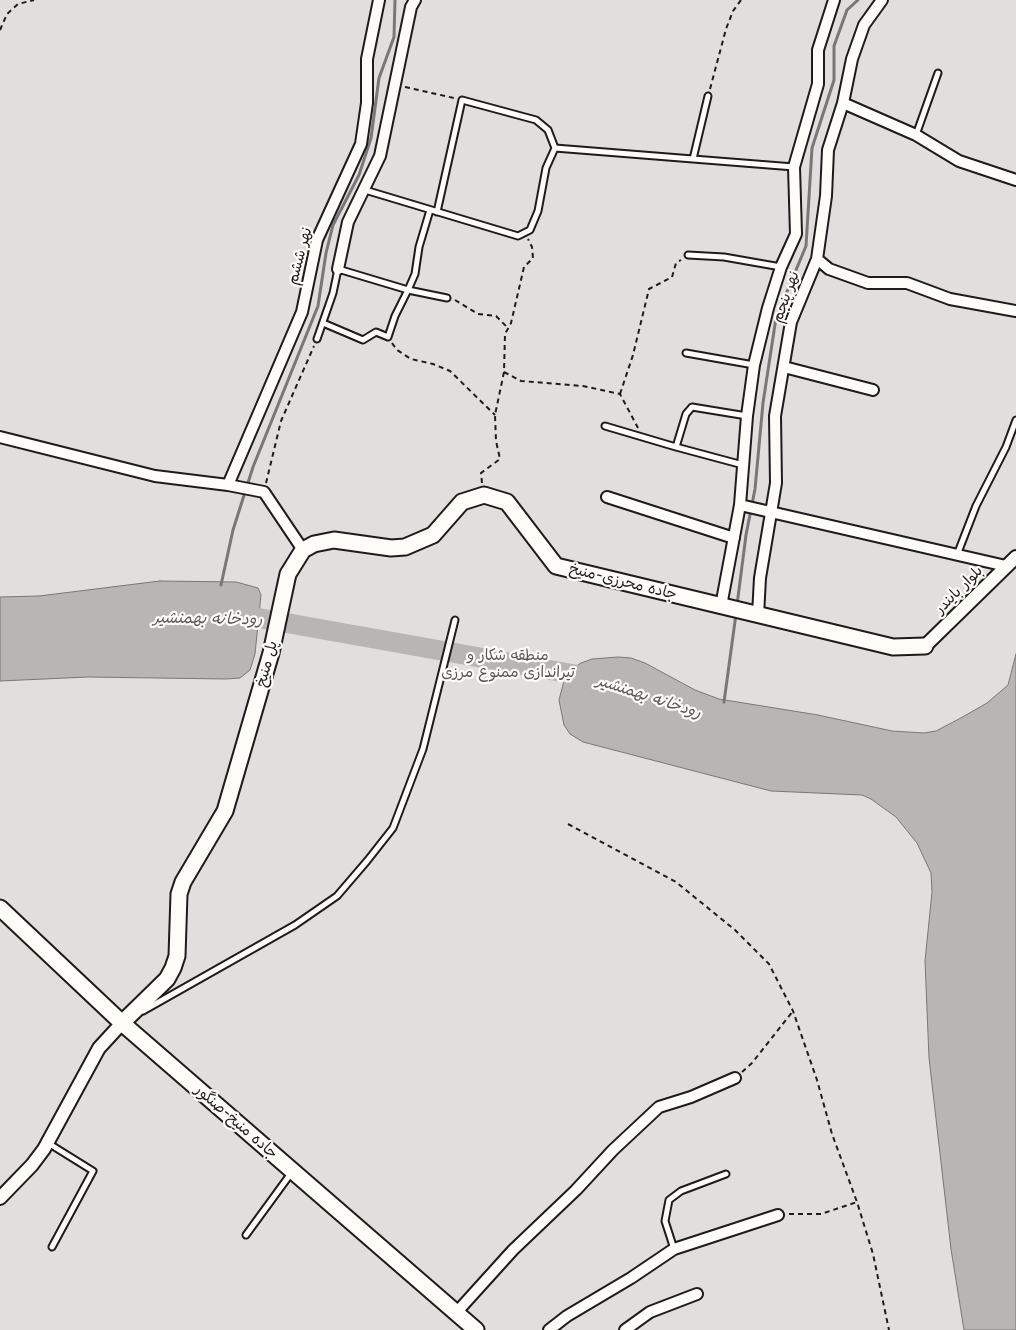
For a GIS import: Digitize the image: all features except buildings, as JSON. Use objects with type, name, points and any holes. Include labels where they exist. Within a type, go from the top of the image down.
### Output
[{"type":"main road","points":[[303,550],[322,541],[334,540],[391,548],[419,543],[433,535],[462,502],[484,495]]},
{"type":"main road","name":"جاده محرزی-منیخ","points":[[484,495],[507,502],[556,566],[751,613]]},
{"type":"main road","name":"پل منیخ","points":[[122,1023],[167,979],[173,968],[177,956],[179,894],[183,882],[225,810],[271,653],[288,574],[303,550]]},
{"type":"main road","points":[[751,613],[893,647],[925,646]]},
{"type":"main road","name":"جاده منیخ-صنگور","points":[[0,908],[122,1023],[456,1313],[470,1328]]},
{"type":"street","name":"نهر ششم","points":[[233,486],[302,312],[317,240],[361,144],[367,103],[367,59],[379,0]]},
{"type":"street","points":[[338,269],[348,222],[380,156],[411,7],[416,0]]},
{"type":"street","name":"نهر پنجم","points":[[724,606],[734,538],[742,506],[747,416],[754,365],[768,308],[781,267],[796,234],[794,167],[818,84],[818,50],[834,0]]},
{"type":"street","name":"نهر پنجم","points":[[751,613],[760,578],[776,482],[775,416],[790,322],[817,259],[826,196],[828,150],[843,103],[852,59],[864,25],[882,0]]},
{"type":"street","points":[[843,103],[916,135],[959,161],[1016,180]]},
{"type":"street","points":[[817,259],[829,269],[868,283],[907,283],[950,299],[1016,311]]},
{"type":"street","points":[[784,367],[874,390]]},
{"type":"street","points":[[0,437],[155,476],[233,486],[260,492],[303,550]]},
{"type":"street","points":[[607,496],[734,538]]},
{"type":"street","points":[[742,506],[1006,566]]},
{"type":"street","name":"بلوار بایندر","points":[[925,646],[1016,557]]},
{"type":"street","points":[[0,1198],[32,1165],[46,1146],[99,1048],[122,1023]]},
{"type":"street","points":[[456,1313],[513,1250],[576,1190],[658,1106],[691,1097],[735,1078]]},
{"type":"street","points":[[549,1330],[567,1316],[631,1278],[674,1249],[778,1215]]},
{"type":"street","points":[[625,1330],[650,1312],[697,1294]]},
{"type":"lane","points":[[916,135],[938,74]]},
{"type":"lane","points":[[693,159],[708,96]]},
{"type":"lane","points":[[365,190],[430,210],[518,236],[530,230],[538,211],[546,168],[555,148],[548,130],[536,120],[462,100],[437,212]]},
{"type":"lane","points":[[555,148],[794,167]]},
{"type":"lane","points":[[322,323],[362,340],[376,332],[388,338],[395,316],[415,274],[419,247],[430,210]]},
{"type":"lane","points":[[688,255],[724,257],[781,267]]},
{"type":"lane","points":[[317,339],[334,293],[338,269],[408,290],[448,298]]},
{"type":"lane","points":[[686,353],[754,365]]},
{"type":"lane","points":[[676,447],[686,414],[692,407],[747,416]]},
{"type":"lane","points":[[957,555],[976,506],[1006,448],[1016,420]]},
{"type":"lane","points":[[605,426],[743,465]]},
{"type":"lane","points":[[122,1023],[295,925],[338,896],[367,861],[393,828],[422,749],[455,620]]},
{"type":"lane","points":[[46,1146],[93,1170],[52,1247]]},
{"type":"lane","points":[[246,1235],[292,1171]]},
{"type":"lane","points":[[674,1249],[665,1221],[669,1200],[681,1191],[726,1174]]},
{"type":"path","points":[[0,30],[6,14],[18,4],[34,0]]},
{"type":"path","points":[[708,96],[732,11],[741,0]]},
{"type":"path","points":[[395,84],[462,100]]},
{"type":"path","points":[[484,495],[481,474],[500,459],[496,441],[495,415],[504,372],[505,334],[524,267],[533,258],[532,247],[525,232]]},
{"type":"path","points":[[643,437],[620,394],[633,355],[649,289],[672,277],[676,263],[688,255]]},
{"type":"path","points":[[448,298],[459,301],[478,314],[496,316],[508,328]]},
{"type":"path","points":[[388,338],[397,350],[411,359],[433,364],[450,371],[495,415]]},
{"type":"path","points":[[260,492],[281,421],[317,339]]},
{"type":"path","points":[[504,372],[521,381],[583,386],[620,394]]},
{"type":"path","points":[[568,824],[676,882],[735,930],[769,964],[793,1010],[818,1080],[832,1134],[857,1202],[873,1254],[889,1330]]},
{"type":"path","points":[[735,1078],[752,1063],[793,1010]]},
{"type":"path","points":[[778,1215],[821,1214],[857,1202]]},
{"type":"green space","name":"منطقه شکار و تیراندازی ممنوع مرزی","points":[[0,0],[1016,0],[1016,1330],[0,1330]]},
{"type":"water","points":[[160,581],[236,582],[258,588],[261,595],[255,654],[250,670],[240,678],[226,679],[88,677],[0,681],[0,597],[39,596]]},
{"type":"water","points":[[1016,654],[1016,1330],[964,1330],[951,1249],[929,1058],[925,961],[932,892],[931,873],[917,843],[896,817],[871,799],[862,795],[771,791],[583,742],[570,734],[564,725],[559,700],[565,677],[581,663],[592,659],[631,658],[645,663],[695,690],[719,699],[818,715],[892,731],[924,733],[936,731],[987,703],[1008,685]]},
{"type":"waterway","points":[[221,585],[233,530],[253,467],[318,306],[326,253],[333,225],[359,175],[371,138],[379,78],[394,37],[395,0]]},
{"type":"waterway","points":[[737,605],[746,535],[755,489],[763,403],[776,318],[806,246],[812,148],[834,80],[834,46],[847,10],[858,0]]},
{"type":"waterway","points":[[724,702],[736,614]]},
{"type":"waterway","name":"رودخانه بهمنشیر","points":[[232,617],[253,617],[595,678]]}]
